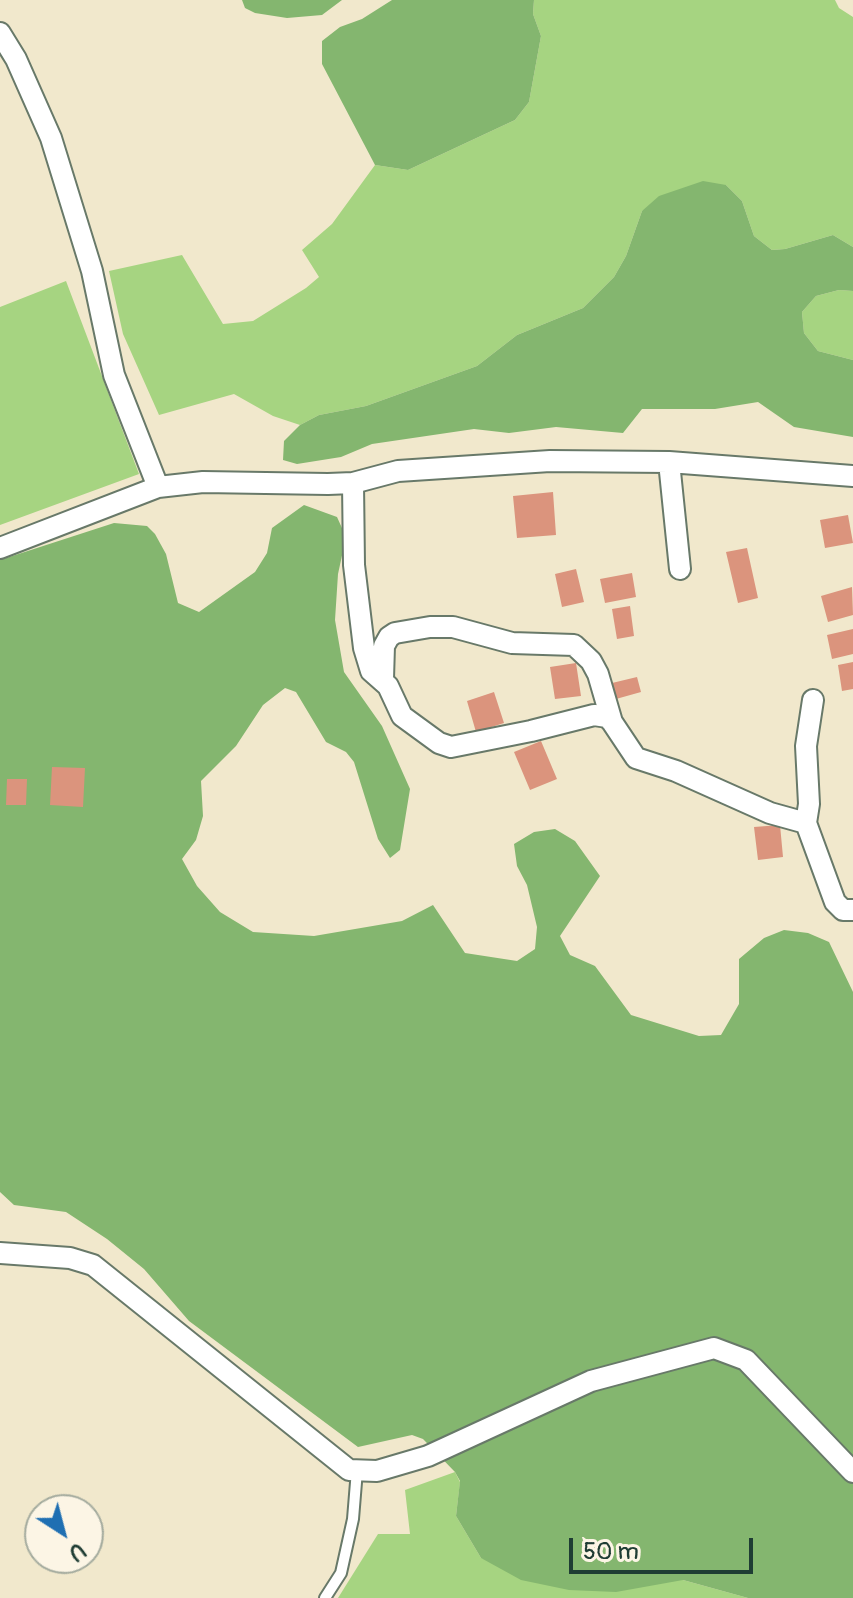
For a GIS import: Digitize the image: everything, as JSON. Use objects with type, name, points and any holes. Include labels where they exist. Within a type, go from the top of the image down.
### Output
[{"type":"street","points":[[0,33],[16,59],[51,138],[92,271],[114,375],[158,487]]},
{"type":"street","points":[[0,548],[158,487],[203,482],[353,483],[398,471],[550,461],[669,462],[853,476]]},
{"type":"street","points":[[669,462],[680,569]]},
{"type":"street","points":[[353,483],[354,565],[359,624],[371,671],[383,679]]},
{"type":"street","points":[[612,722],[598,674],[583,650],[574,645],[512,643],[453,627],[430,627],[395,633],[384,646],[383,679],[402,716],[444,746],[505,737],[594,715],[607,717],[626,745],[644,762],[676,771],[770,813],[806,823]]},
{"type":"street","points":[[813,700],[806,746],[809,804],[806,823],[835,902],[843,910],[853,910]]},
{"type":"street","points":[[0,1253],[70,1258],[93,1265],[349,1470],[377,1471],[428,1456],[591,1381],[714,1348],[746,1360],[853,1472]]},
{"type":"lane","points":[[325,1598],[341,1573],[353,1519],[357,1470]]},
{"type":"green space","points":[[242,0],[342,0],[322,15],[287,18],[255,13],[245,8]]},
{"type":"green space","points":[[392,0],[534,0],[533,14],[541,36],[529,102],[515,120],[408,170],[375,165],[322,64],[322,41],[340,27],[362,19]]},
{"type":"green space","points":[[534,0],[835,0],[839,8],[853,17],[853,247],[833,235],[772,250],[754,236],[742,201],[726,185],[642,211],[626,256],[614,277],[583,308],[517,335],[477,366],[366,406],[319,415],[300,425],[273,416],[234,394],[159,415],[123,334],[109,271],[182,255],[223,324],[253,321],[306,288],[319,277],[302,250],[332,224],[375,165],[408,170],[515,120],[529,102],[541,36],[533,14]]},
{"type":"green space","points":[[703,181],[726,185],[742,201],[754,236],[772,250],[833,235],[853,247],[853,291],[839,290],[816,296],[802,312],[804,333],[818,351],[853,360],[853,437],[794,427],[758,402],[715,409],[642,409],[623,433],[556,427],[509,433],[474,429],[372,444],[341,457],[297,464],[283,460],[284,441],[300,425],[319,415],[366,406],[477,366],[517,335],[583,308],[614,277],[626,256],[642,211],[659,196]]},
{"type":"green space","points":[[66,281],[139,474],[0,525],[0,307]]},
{"type":"green space","points":[[839,290],[853,291],[853,360],[818,351],[804,333],[802,312],[816,296]]},
{"type":"green space","points":[[304,505],[337,517],[346,537],[338,574],[335,620],[344,672],[382,726],[410,789],[400,850],[390,858],[378,839],[354,762],[346,752],[326,742],[296,692],[285,688],[263,705],[236,746],[201,781],[203,816],[196,840],[182,859],[197,886],[220,912],[253,932],[314,936],[402,921],[433,905],[465,953],[517,961],[535,949],[537,927],[527,885],[517,866],[514,844],[534,832],[555,829],[575,841],[600,876],[560,936],[570,955],[595,966],[631,1015],[699,1036],[721,1035],[739,1004],[739,959],[764,938],[784,930],[808,933],[829,942],[853,992],[853,1598],[748,1598],[683,1580],[616,1592],[569,1590],[521,1580],[481,1558],[456,1516],[460,1481],[423,1439],[412,1435],[358,1447],[189,1321],[144,1269],[107,1239],[66,1212],[14,1205],[0,1192],[0,560],[114,523],[147,526],[166,554],[178,603],[199,612],[255,572],[267,553],[272,528]]},
{"type":"green space","points":[[455,1472],[460,1482],[456,1516],[481,1558],[683,1580],[748,1598],[338,1598],[378,1534],[410,1534],[405,1490]]},
{"type":"building","points":[[553,492],[556,535],[517,538],[513,496]]},
{"type":"building","points":[[848,515],[853,543],[825,548],[820,520]]},
{"type":"building","points":[[747,548],[758,598],[738,603],[726,552]]},
{"type":"building","points":[[576,569],[584,602],[562,607],[555,574]]},
{"type":"building","points":[[632,573],[636,597],[605,603],[600,579]]},
{"type":"building","points":[[852,587],[853,615],[828,622],[821,596]]},
{"type":"building","points":[[630,606],[634,636],[617,639],[612,609]]},
{"type":"building","points":[[853,629],[853,654],[832,659],[827,635]]},
{"type":"building","points":[[853,662],[853,689],[842,691],[838,665]]},
{"type":"building","points":[[576,663],[581,696],[555,699],[550,667]]},
{"type":"building","points":[[637,677],[641,692],[616,699],[612,683]]},
{"type":"building","points":[[494,692],[504,723],[476,732],[467,701]]},
{"type":"building","points":[[541,741],[557,779],[530,790],[514,752]]},
{"type":"building","points":[[52,767],[85,768],[83,807],[50,805]]},
{"type":"building","points":[[7,779],[27,779],[26,805],[6,805]]},
{"type":"building","points":[[780,825],[783,857],[758,860],[754,827]]}]
